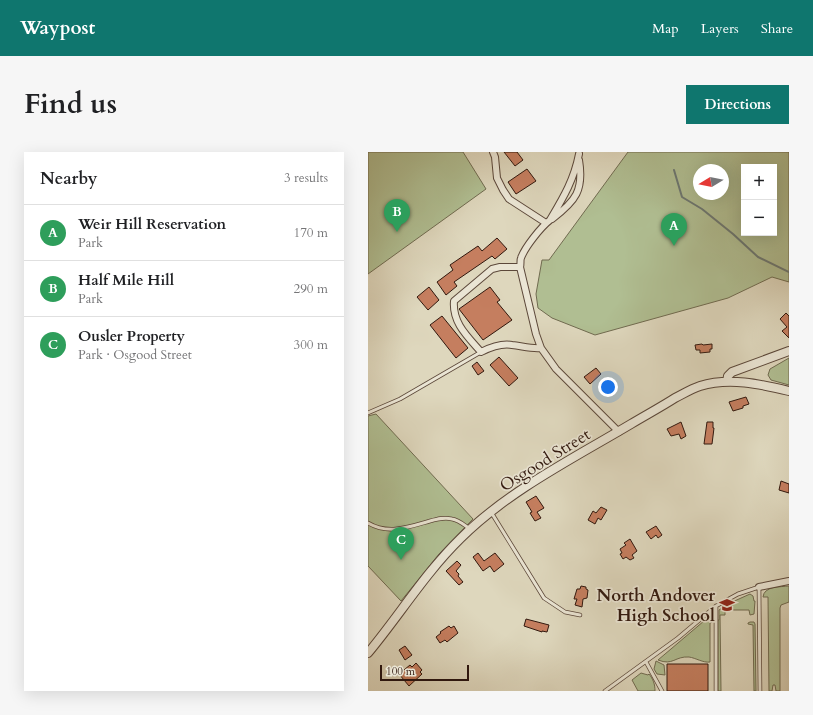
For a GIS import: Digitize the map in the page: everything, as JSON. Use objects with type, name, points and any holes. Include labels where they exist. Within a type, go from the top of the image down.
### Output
[{"type":"street","points":[[493,152],[495,157],[497,178],[509,199],[548,222]]},
{"type":"street","points":[[548,222],[568,205],[577,193],[581,181],[581,172],[577,153]]},
{"type":"street","points":[[577,153],[576,169],[568,189],[548,222],[525,250],[521,258],[520,267],[536,334],[541,348],[556,369],[619,432]]},
{"type":"street","points":[[520,267],[500,267],[492,269],[454,301],[453,310],[458,323],[481,352],[503,344],[533,349],[541,348]]},
{"type":"street","points":[[727,382],[728,376],[732,372],[789,351]]},
{"type":"street","name":"Osgood Street","points":[[368,653],[445,554],[470,529],[491,512],[546,474],[699,386],[727,382],[758,383],[789,391]]},
{"type":"street","points":[[759,587],[789,581]]},
{"type":"lane","points":[[368,413],[400,399],[481,352]]},
{"type":"lane","points":[[491,512],[544,598],[565,612],[580,615]]},
{"type":"lane","points":[[368,523],[375,527],[387,530],[398,529],[446,518],[458,521],[470,529]]},
{"type":"lane","points":[[605,691],[678,638],[716,606],[738,594],[759,587],[760,691]]},
{"type":"lane","points":[[716,606],[716,691]]},
{"type":"lane","points":[[646,662],[662,691]]},
{"type":"green space","points":[[368,152],[463,152],[486,189],[368,274]]},
{"type":"green space","points":[[628,152],[789,152],[789,282],[772,277],[728,298],[595,335],[552,318],[538,308],[536,294],[542,260],[549,260]]},
{"type":"green space","points":[[789,358],[789,385],[771,380],[768,375],[770,369]]},
{"type":"green space","points":[[376,414],[473,519],[439,554],[401,601],[368,566],[368,416]]},
{"type":"green space","points":[[789,586],[789,602],[781,605],[780,608],[780,691],[776,691],[775,685],[773,685],[772,691],[769,691],[768,597],[763,597],[764,593],[769,589]]},
{"type":"green space","points":[[750,594],[753,596],[755,601],[754,614],[750,615],[749,610],[725,610],[725,615],[720,615],[721,691],[718,691],[719,610]]},
{"type":"green space","points":[[711,615],[710,662],[689,657],[667,662],[658,660]]},
{"type":"green space","points":[[750,622],[754,622],[755,624],[756,691],[754,691],[753,625],[748,624]]},
{"type":"green space","points":[[656,661],[664,665],[665,675],[657,674],[654,669]]},
{"type":"green space","points":[[641,673],[649,674],[654,682],[655,691],[638,691],[632,680]]},
{"type":"building","points":[[504,152],[517,152],[523,160],[515,166]]},
{"type":"building","points":[[527,169],[536,181],[516,194],[508,182]]},
{"type":"building","points":[[497,238],[507,249],[495,259],[492,256],[454,282],[457,286],[446,295],[437,282],[453,270],[450,265],[478,246],[482,251]]},
{"type":"building","points":[[429,287],[439,300],[428,310],[417,297]]},
{"type":"building","points":[[490,287],[500,300],[497,302],[512,320],[483,340],[459,309]]},
{"type":"building","points":[[786,313],[789,316],[789,338],[782,331],[787,327],[780,319]]},
{"type":"building","points":[[442,316],[468,348],[456,358],[430,325]]},
{"type":"building","points":[[712,344],[712,349],[710,349],[710,352],[700,353],[700,350],[696,350],[695,345]]},
{"type":"building","points":[[499,357],[518,378],[509,386],[490,365]]},
{"type":"building","points":[[477,362],[484,371],[478,375],[472,366]]},
{"type":"building","points":[[596,368],[601,374],[590,384],[584,377]]},
{"type":"building","points":[[746,397],[749,404],[743,406],[743,408],[733,411],[729,402]]},
{"type":"building","points":[[681,422],[686,436],[681,439],[679,434],[671,436],[667,429]]},
{"type":"building","points":[[707,422],[713,422],[714,428],[712,444],[704,444]]},
{"type":"building","points":[[781,481],[789,484],[789,493],[779,490]]},
{"type":"building","points":[[536,496],[544,508],[537,512],[541,518],[535,521],[526,502]]},
{"type":"building","points":[[601,507],[607,510],[601,520],[598,518],[595,524],[588,520],[593,511],[596,513]]},
{"type":"building","points":[[656,526],[662,535],[658,538],[656,535],[651,539],[646,532]]},
{"type":"building","points":[[630,539],[637,551],[632,555],[634,558],[630,560],[626,557],[623,559],[620,554],[622,553],[620,549],[626,545],[624,543]]},
{"type":"building","points":[[478,553],[484,561],[495,553],[504,564],[494,572],[490,566],[483,571],[473,557]]},
{"type":"building","points":[[457,561],[461,565],[456,571],[463,582],[459,585],[446,571]]},
{"type":"building","points":[[581,586],[586,587],[588,590],[587,598],[583,599],[582,607],[575,605],[577,599],[574,599],[577,589],[580,589]]},
{"type":"building","points":[[526,619],[549,625],[547,632],[542,632],[524,626]]},
{"type":"building","points":[[449,626],[451,628],[454,626],[458,633],[447,642],[445,640],[440,643],[436,637],[441,633],[440,632]]},
{"type":"building","points":[[405,646],[412,655],[405,660],[399,650]]},
{"type":"building","points":[[416,663],[422,670],[420,672],[422,674],[409,686],[399,674],[410,665],[412,667]]},
{"type":"building","name":"North Andover High School","points":[[667,664],[708,664],[708,691],[667,691]]},
{"type":"waterway","points":[[674,170],[682,197],[702,209],[758,257],[789,272]]},
{"type":"place","name":"Half Mile Hill","points":[[397,232]]},
{"type":"place","name":"Weir Hill Reservation","points":[[674,246]]},
{"type":"place","name":"Ousler Property","points":[[401,560]]},
{"type":"place","name":"North Andover High School","points":[[727,605]]}]
